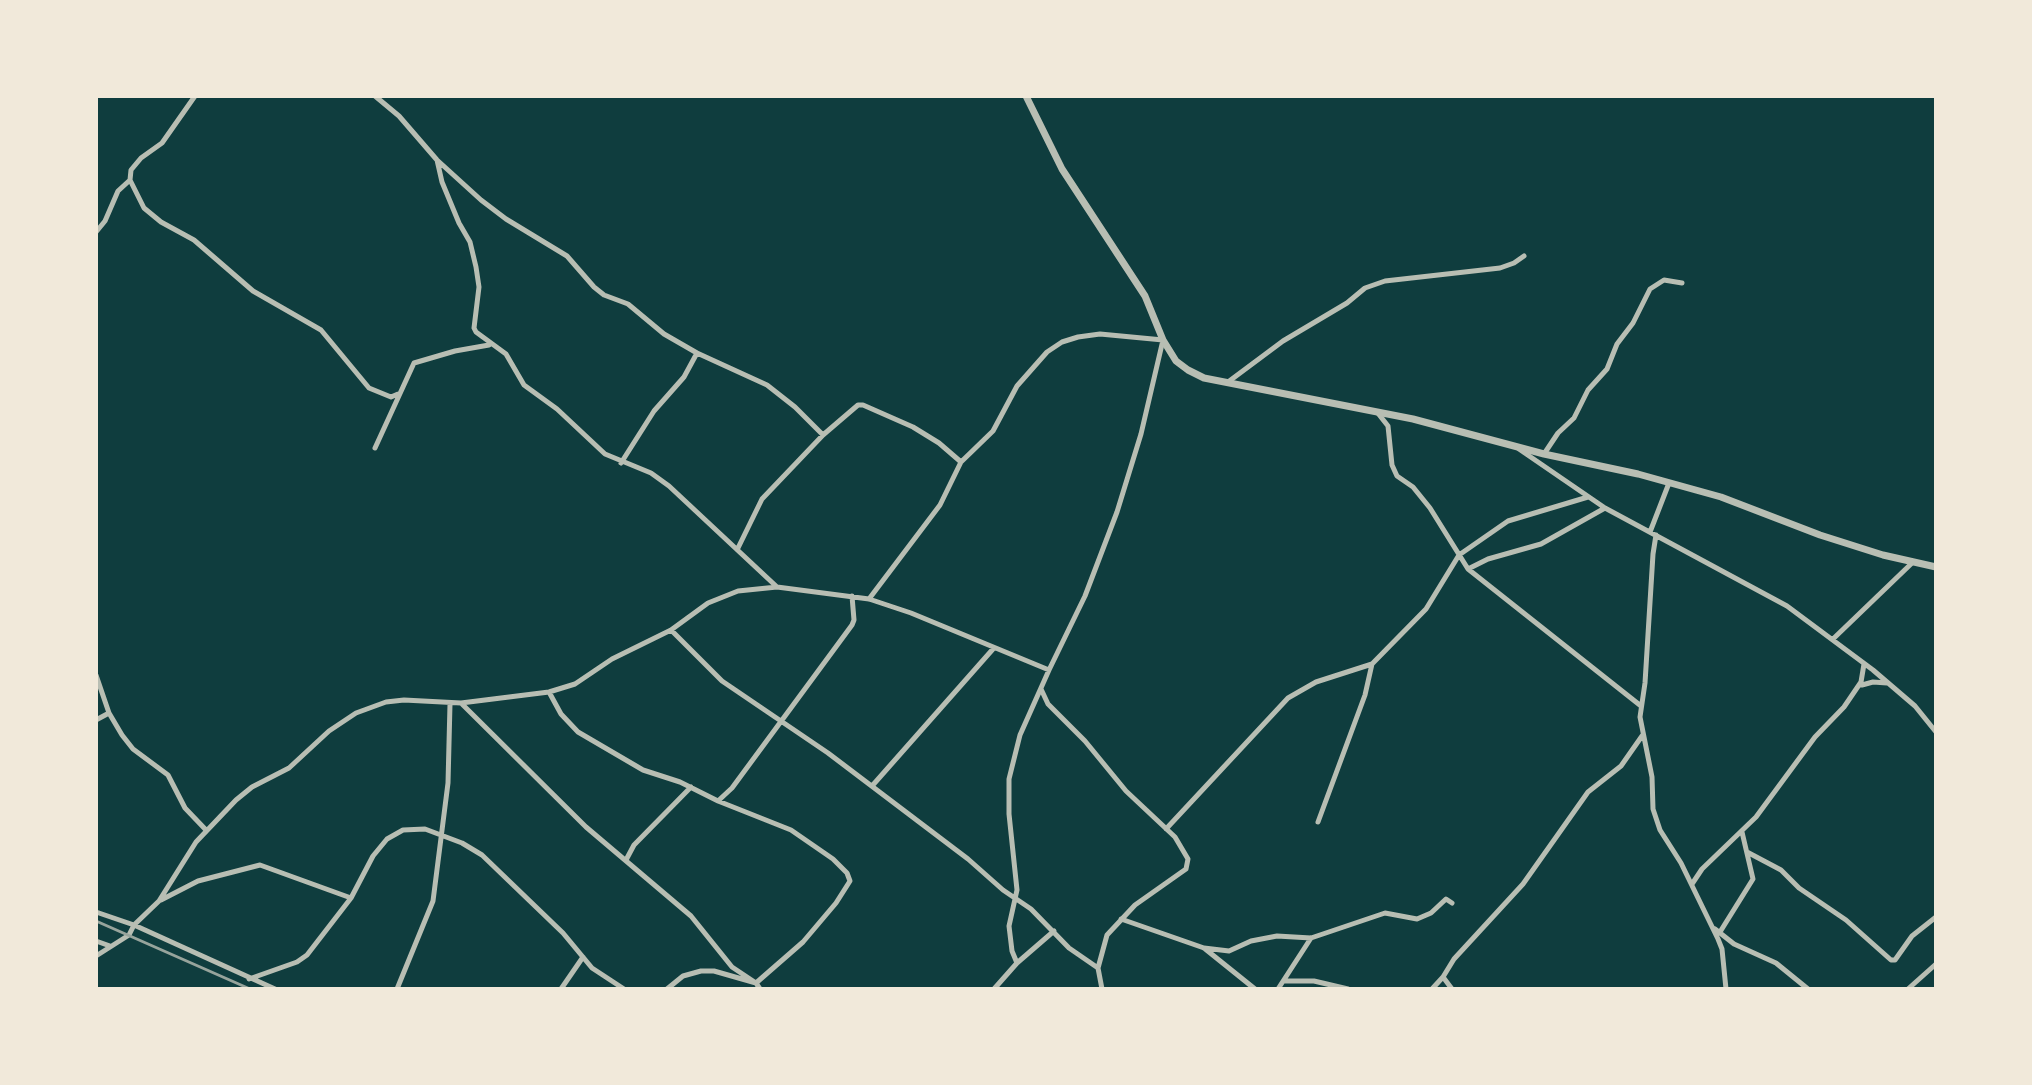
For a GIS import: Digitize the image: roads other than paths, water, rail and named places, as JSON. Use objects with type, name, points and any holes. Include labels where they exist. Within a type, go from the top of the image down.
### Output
[{"type":"street","points":[[195,96],[162,143],[131,170],[130,180],[144,208],[194,240],[253,291],[321,330],[369,388],[385,396],[398,394]]},
{"type":"street","points":[[375,96],[399,116],[437,160],[493,209],[567,256],[604,295],[628,304],[664,334],[697,353],[767,385],[823,435]]},
{"type":"street","points":[[1026,96],[1062,169],[1145,296],[1163,340],[1176,361],[1188,370],[1204,378],[1376,412],[1669,483],[1721,497],[1820,535],[1912,563],[1936,567]]},
{"type":"street","points":[[437,160],[442,182],[470,242],[476,267],[479,295],[474,328],[490,345],[506,354],[524,385],[557,409],[605,454],[660,479],[777,587]]},
{"type":"street","points":[[96,232],[105,221],[118,191],[130,180]]},
{"type":"street","points":[[1228,382],[1283,341],[1331,314],[1370,285],[1500,268],[1524,256]]},
{"type":"street","points":[[1544,454],[1558,433],[1574,418],[1588,390],[1607,369],[1617,344],[1635,319],[1650,289],[1660,281],[1682,283]]},
{"type":"street","points":[[869,599],[940,505],[961,462],[993,431],[1017,386],[1047,352],[1062,342],[1100,334],[1163,340]]},
{"type":"street","points":[[1017,963],[1009,926],[1017,890],[1009,814],[1009,779],[1020,735],[1085,596],[1117,512],[1141,434],[1163,340]]},
{"type":"street","points":[[375,448],[414,363],[490,345]]},
{"type":"street","points":[[621,463],[654,411],[684,377],[697,353]]},
{"type":"street","points":[[738,548],[762,499],[823,435],[858,405],[926,434],[961,462]]},
{"type":"street","points":[[1376,412],[1388,426],[1392,465],[1397,476],[1413,487],[1430,508],[1468,569],[1641,706]]},
{"type":"street","points":[[1499,440],[1513,445],[1605,508],[1787,606],[1888,683],[1915,706],[1936,732]]},
{"type":"street","points":[[1669,483],[1653,534],[1646,671],[1640,717],[1642,735],[1652,777],[1656,820],[1692,884],[1722,949],[1726,989]]},
{"type":"street","points":[[1166,829],[1288,698],[1316,682],[1372,664],[1426,609],[1459,555],[1508,521],[1589,497]]},
{"type":"street","points":[[1468,569],[1488,559],[1541,544],[1605,508]]},
{"type":"street","points":[[1833,639],[1912,563]]},
{"type":"street","points":[[96,956],[129,935],[134,925],[159,901],[206,830],[252,787],[289,768],[329,731],[356,713],[386,702],[461,703],[549,692],[575,684],[612,659],[671,630],[691,613],[738,591],[777,587],[869,599],[1049,670]]},
{"type":"street","points":[[718,801],[732,788],[852,625],[852,596]]},
{"type":"street","points":[[671,630],[707,668],[872,786],[982,870],[1031,909],[1069,948],[1098,968]]},
{"type":"street","points":[[872,786],[993,649]]},
{"type":"street","points":[[1692,884],[1702,869],[1742,832],[1773,797],[1815,737],[1860,685],[1864,663]]},
{"type":"street","points":[[1318,822],[1365,695],[1372,664]]},
{"type":"street","points":[[96,675],[109,713],[133,749],[168,775],[185,808],[206,830]]},
{"type":"street","points":[[1860,685],[1888,683]]},
{"type":"street","points":[[1041,689],[1048,704],[1186,852],[1189,864],[1135,905],[1107,935],[1098,968],[1102,989]]},
{"type":"street","points":[[549,692],[561,714],[578,732],[643,770],[791,830],[822,850],[850,877],[836,903],[803,942],[758,986]]},
{"type":"street","points":[[461,703],[562,805],[691,916],[732,967],[758,986]]},
{"type":"street","points":[[397,989],[433,901],[448,783],[450,704]]},
{"type":"street","points":[[96,720],[109,713]]},
{"type":"street","points":[[1432,989],[1454,959],[1523,884],[1588,792],[1621,766],[1642,735]]},
{"type":"street","points":[[626,860],[634,845],[691,787]]},
{"type":"street","points":[[249,979],[297,962],[307,955],[351,898],[373,856],[387,839],[403,830],[425,829],[473,847],[563,933],[592,968],[624,989]]},
{"type":"street","points":[[1719,932],[1753,879],[1742,832]]},
{"type":"street","points":[[1747,852],[1781,870],[1799,888],[1846,920],[1891,960],[1895,960],[1912,936],[1936,917]]},
{"type":"street","points":[[159,901],[198,881],[260,865],[351,898]]},
{"type":"street","points":[[1121,919],[1204,948],[1229,951],[1251,941],[1277,936],[1311,938],[1385,913],[1417,919],[1431,913],[1446,899],[1452,903]]},
{"type":"street","points":[[96,912],[134,925],[275,989]]},
{"type":"street","points":[[1712,927],[1734,944],[1776,963],[1808,989]]},
{"type":"street","points":[[994,989],[1017,963],[1054,931]]},
{"type":"street","points":[[1278,989],[1311,938]]},
{"type":"street","points":[[96,941],[111,946]]},
{"type":"street","points":[[1204,948],[1255,989]]},
{"type":"street","points":[[561,989],[583,957]]},
{"type":"street","points":[[1908,989],[1936,964]]},
{"type":"street","points":[[667,989],[683,976],[701,971],[714,971],[758,986]]},
{"type":"street","points":[[1443,977],[1452,989]]},
{"type":"street","points":[[1284,981],[1314,981],[1348,989]]},
{"type":"railway","points":[[96,921],[250,989]]}]
